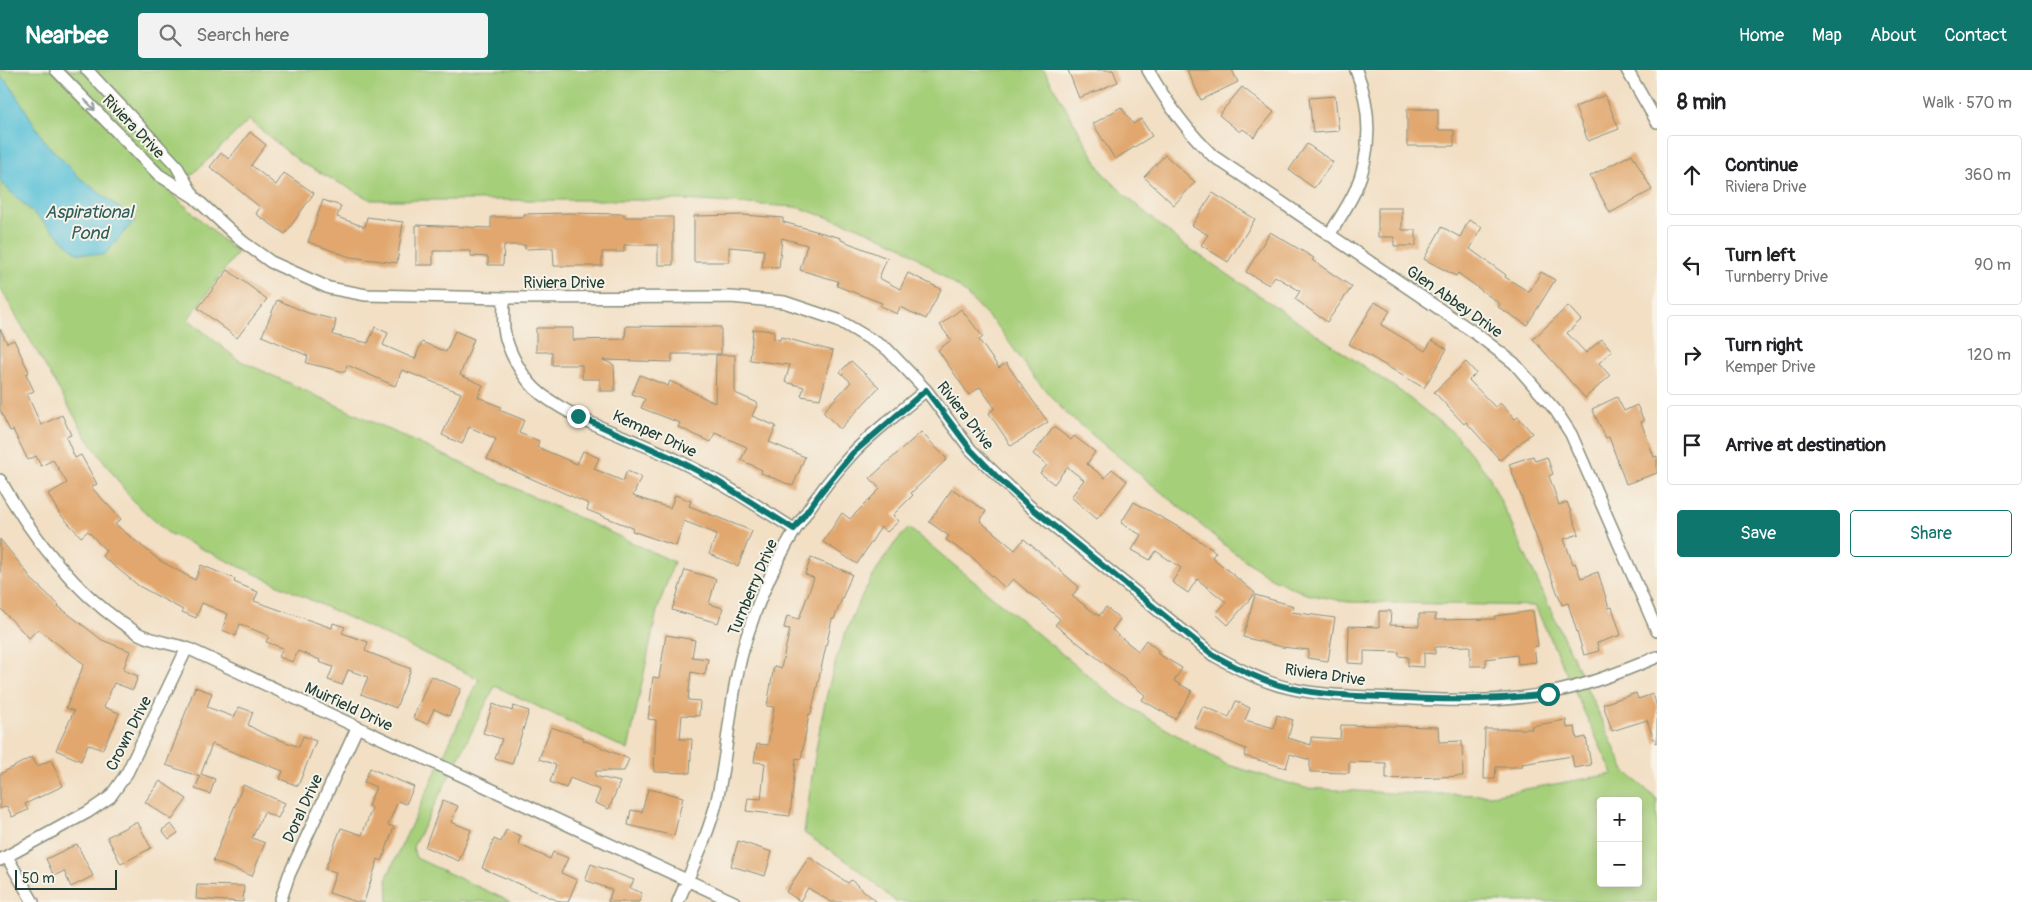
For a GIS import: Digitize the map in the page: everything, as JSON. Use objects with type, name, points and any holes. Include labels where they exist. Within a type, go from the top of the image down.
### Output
[{"type":"street","name":"Riviera Drive","points":[[56,70],[159,175],[194,197],[243,242],[271,262],[329,288],[366,295],[504,298],[731,297],[784,302],[838,320],[887,349],[926,390],[971,450],[1028,505],[1213,655],[1246,672],[1288,688],[1334,695],[1448,700],[1499,700],[1548,694],[1619,673],[1657,658]]},
{"type":"street","name":"Riviera Drive","points":[[87,70],[176,165],[194,197]]},
{"type":"street","name":"Glen Abbey Drive","points":[[1148,70],[1167,103],[1189,133],[1213,156],[1475,333],[1514,363],[1541,392],[1571,434],[1657,631]]},
{"type":"street","points":[[1329,235],[1355,191],[1369,131],[1367,105],[1356,70]]},
{"type":"street","points":[[1627,70],[1657,122]]},
{"type":"street","name":"Kemper Drive","points":[[504,298],[504,330],[512,352],[523,374],[540,393],[578,416],[677,460],[709,477],[794,529]]},
{"type":"street","name":"Turnberry Drive","points":[[678,902],[707,834],[717,798],[746,637],[794,529],[853,453],[926,390]]},
{"type":"street","name":"Muirfield Drive","points":[[0,480],[18,511],[54,560],[77,587],[140,635],[187,648],[734,902]]},
{"type":"street","name":"Crown Drive","points":[[4,858],[88,812],[110,797],[127,773],[187,648]]},
{"type":"street","name":"Doral Drive","points":[[280,902],[289,874],[357,728]]},
{"type":"street","points":[[4,858],[33,902]]},
{"type":"green space","points":[[0,70],[1044,70],[1103,173],[1127,197],[1180,242],[1400,391],[1455,434],[1489,476],[1625,771],[1657,799],[1657,902],[896,902],[854,866],[804,833],[819,730],[835,664],[846,632],[860,600],[880,564],[909,528],[1118,700],[1225,764],[1305,788],[1391,793],[1491,795],[1613,774],[1535,606],[1348,602],[1306,594],[1271,578],[1232,551],[1066,413],[1034,378],[1000,329],[962,290],[903,247],[858,227],[796,207],[683,200],[371,200],[300,162],[249,120],[172,194],[237,253],[188,319],[237,359],[674,562],[657,611],[628,750],[495,686],[413,847],[416,858],[511,902],[388,902],[387,877],[479,679],[168,533],[132,500],[87,438],[0,288]]},
{"type":"water","name":"Aspirational Pond","points":[[0,76],[10,85],[46,143],[80,178],[135,220],[104,255],[77,253],[0,182]]},
{"type":"building","points":[[1068,70],[1113,70],[1118,82],[1079,98]]},
{"type":"building","points":[[1187,70],[1232,70],[1238,82],[1201,100]]},
{"type":"building","points":[[1242,87],[1274,112],[1254,137],[1243,129],[1240,132],[1219,115]]},
{"type":"building","points":[[1605,95],[1619,129],[1588,141],[1575,107]]},
{"type":"building","points":[[1335,96],[1339,131],[1313,133],[1309,98]]},
{"type":"building","points":[[1121,107],[1133,124],[1141,119],[1152,136],[1115,159],[1093,124]]},
{"type":"building","points":[[1407,109],[1438,109],[1438,130],[1454,130],[1454,146],[1407,146]]},
{"type":"building","points":[[250,132],[266,145],[251,165],[276,185],[284,173],[314,193],[285,234],[256,214],[260,207],[210,167],[221,153],[229,159]]},
{"type":"building","points":[[1307,144],[1333,162],[1314,188],[1289,170]]},
{"type":"building","points":[[1632,154],[1652,190],[1610,213],[1590,176]]},
{"type":"building","points":[[1165,155],[1195,182],[1174,205],[1144,177]]},
{"type":"building","points":[[1213,193],[1255,219],[1228,262],[1201,245],[1208,235],[1192,225]]},
{"type":"building","points":[[323,200],[341,206],[337,217],[365,227],[367,217],[403,222],[397,263],[350,257],[308,242]]},
{"type":"building","points":[[1378,208],[1402,208],[1402,230],[1416,230],[1416,246],[1394,246],[1394,237],[1378,237]]},
{"type":"building","points":[[524,214],[624,214],[624,217],[673,217],[673,265],[658,265],[658,245],[624,245],[624,252],[602,252],[602,266],[554,266],[553,248],[525,249],[525,245],[504,245],[503,265],[488,265],[488,257],[471,256],[471,251],[433,251],[433,265],[416,265],[416,225],[491,228],[491,217],[524,217]]},
{"type":"building","points":[[743,215],[783,218],[783,222],[841,238],[841,240],[887,258],[879,278],[900,289],[908,273],[941,289],[926,319],[900,307],[897,314],[880,306],[882,303],[837,286],[838,281],[800,270],[807,245],[782,238],[779,268],[762,267],[764,250],[729,247],[729,262],[694,262],[694,216]]},
{"type":"building","points":[[1469,220],[1482,227],[1470,249],[1506,275],[1505,277],[1529,292],[1541,272],[1555,280],[1527,325],[1498,307],[1500,304],[1458,273],[1456,276],[1424,259],[1442,227],[1460,237]]},
{"type":"building","points":[[1270,232],[1314,258],[1312,260],[1352,287],[1327,322],[1295,299],[1300,291],[1275,276],[1269,285],[1246,272]]},
{"type":"building","points":[[228,270],[267,299],[237,338],[198,308]]},
{"type":"building","points":[[277,300],[308,313],[336,320],[333,335],[368,343],[375,327],[388,333],[383,345],[415,359],[422,342],[446,352],[455,331],[474,339],[460,375],[483,385],[478,397],[501,407],[499,410],[524,420],[519,433],[539,441],[537,447],[577,464],[583,451],[599,458],[594,469],[623,481],[627,471],[641,477],[633,496],[670,508],[675,495],[691,501],[689,506],[752,531],[738,566],[709,554],[717,534],[684,521],[676,546],[632,531],[633,528],[587,510],[589,504],[487,459],[496,439],[469,427],[462,444],[442,435],[461,393],[402,370],[395,386],[347,365],[345,372],[306,363],[308,356],[262,336]]},
{"type":"building","points":[[1375,302],[1390,311],[1381,325],[1425,351],[1432,340],[1447,349],[1424,388],[1349,344]]},
{"type":"building","points":[[1568,306],[1581,320],[1567,333],[1586,353],[1602,339],[1612,351],[1599,363],[1610,376],[1585,398],[1533,339]]},
{"type":"building","points":[[961,309],[983,337],[979,340],[999,368],[1006,363],[1048,422],[1011,446],[989,413],[995,408],[980,387],[969,395],[938,350],[951,340],[940,325]]},
{"type":"building","points":[[626,326],[721,327],[721,354],[672,354],[672,362],[603,360],[614,365],[615,391],[600,391],[600,379],[582,379],[582,365],[552,365],[552,352],[536,352],[536,328],[573,328],[573,340],[625,339]]},
{"type":"building","points":[[0,329],[7,343],[14,340],[29,372],[26,374],[34,391],[27,394],[41,425],[62,415],[71,435],[66,437],[75,458],[81,455],[97,484],[91,487],[121,519],[115,524],[159,560],[195,580],[201,565],[235,579],[234,582],[258,592],[254,601],[332,628],[333,623],[345,627],[342,633],[368,642],[365,651],[411,669],[396,708],[361,694],[368,677],[348,670],[342,685],[328,680],[333,667],[319,662],[320,660],[298,651],[293,662],[279,657],[283,648],[266,642],[269,636],[240,624],[236,636],[222,630],[228,614],[202,603],[196,618],[182,612],[183,610],[139,586],[102,556],[106,551],[88,531],[81,537],[59,513],[48,494],[67,483],[53,460],[41,466],[36,456],[28,460],[13,430],[10,431],[0,410]]},
{"type":"building","points":[[753,329],[774,331],[774,339],[780,340],[781,337],[833,351],[820,399],[801,396],[804,387],[785,382],[790,365],[750,360]]},
{"type":"building","points":[[716,355],[735,355],[735,393],[758,403],[752,416],[776,426],[769,442],[805,457],[793,486],[761,473],[762,470],[741,460],[747,447],[715,433],[711,442],[678,427],[680,423],[641,408],[645,399],[632,394],[640,375],[668,386],[670,381],[715,403]]},
{"type":"building","points":[[851,361],[879,387],[840,429],[823,412],[851,382],[840,372]]},
{"type":"building","points":[[1466,362],[1476,373],[1469,380],[1495,407],[1500,403],[1515,419],[1518,417],[1532,433],[1500,460],[1466,422],[1464,424],[1434,392]]},
{"type":"building","points":[[1617,397],[1624,411],[1637,405],[1644,421],[1641,422],[1654,457],[1657,456],[1657,473],[1626,484],[1609,437],[1606,438],[1592,409]]},
{"type":"building","points":[[1054,427],[1071,440],[1074,436],[1095,452],[1087,464],[1105,478],[1112,469],[1127,481],[1097,519],[1071,497],[1084,480],[1067,467],[1054,484],[1040,473],[1047,465],[1033,454]]},
{"type":"building","points":[[921,432],[947,459],[911,493],[913,495],[893,515],[899,521],[887,532],[881,527],[857,564],[823,542],[842,513],[850,519],[880,489],[870,478]]},
{"type":"building","points":[[1533,456],[1535,461],[1547,457],[1553,474],[1549,476],[1559,505],[1567,502],[1579,534],[1564,539],[1573,564],[1575,563],[1581,578],[1598,572],[1609,608],[1612,607],[1621,635],[1597,643],[1599,651],[1584,655],[1568,603],[1562,605],[1509,464]]},
{"type":"building","points":[[952,489],[986,511],[980,521],[1015,550],[1024,539],[1079,587],[1072,596],[1099,616],[1106,607],[1120,619],[1112,630],[1138,651],[1146,640],[1159,651],[1157,653],[1182,668],[1174,681],[1192,691],[1175,719],[1142,700],[1145,695],[1055,625],[1060,619],[1013,579],[1005,588],[973,558],[946,540],[949,536],[929,522]]},
{"type":"building","points":[[1134,502],[1182,529],[1216,552],[1212,557],[1255,593],[1228,625],[1216,614],[1226,602],[1197,579],[1188,593],[1172,582],[1181,568],[1156,551],[1150,560],[1132,550],[1141,535],[1121,523]]},
{"type":"building","points":[[0,539],[28,576],[58,606],[102,640],[130,651],[123,670],[138,676],[133,690],[114,683],[104,707],[119,713],[114,726],[102,750],[88,744],[81,761],[56,750],[74,711],[66,708],[84,664],[38,629],[29,638],[0,608]]},
{"type":"building","points":[[811,558],[852,574],[834,619],[832,619],[811,714],[809,714],[801,759],[796,758],[790,816],[746,811],[748,798],[761,799],[765,763],[754,762],[757,744],[768,745],[774,707],[767,706],[774,666],[781,668],[790,629],[784,628],[787,616],[799,619],[814,578],[805,574]]},
{"type":"building","points":[[685,570],[716,579],[709,604],[723,608],[718,623],[672,610]]},
{"type":"building","points":[[1255,595],[1294,606],[1292,612],[1335,618],[1328,661],[1307,658],[1309,650],[1282,647],[1243,637]]},
{"type":"building","points":[[1379,611],[1391,611],[1390,625],[1419,626],[1419,614],[1436,614],[1435,620],[1495,619],[1495,616],[1533,611],[1538,646],[1534,646],[1536,662],[1518,664],[1517,655],[1486,659],[1486,666],[1470,666],[1470,646],[1435,647],[1435,654],[1424,653],[1424,667],[1408,666],[1408,657],[1399,656],[1399,652],[1364,651],[1364,664],[1348,663],[1349,626],[1379,627]]},
{"type":"building","points":[[666,635],[695,640],[692,657],[708,659],[705,675],[691,672],[688,700],[700,701],[699,716],[682,715],[680,739],[692,739],[690,773],[654,772],[656,720],[648,719],[653,677],[659,678]]},
{"type":"building","points":[[431,676],[461,689],[449,716],[434,709],[427,724],[413,718]]},
{"type":"building","points":[[195,687],[212,693],[207,707],[234,717],[239,707],[253,712],[248,725],[262,733],[299,747],[303,736],[316,741],[298,786],[280,779],[283,771],[212,744],[201,774],[215,779],[210,794],[195,789],[200,777],[166,765]]},
{"type":"building","points":[[1636,693],[1638,699],[1653,694],[1657,707],[1657,742],[1655,743],[1647,720],[1612,731],[1603,704]]},
{"type":"building","points":[[1236,701],[1250,708],[1245,720],[1274,728],[1277,715],[1293,720],[1288,738],[1311,745],[1311,737],[1340,739],[1341,725],[1438,727],[1439,742],[1462,741],[1463,776],[1386,779],[1386,763],[1349,762],[1349,773],[1310,772],[1310,760],[1290,754],[1286,768],[1244,756],[1246,749],[1194,727],[1203,706],[1229,717]]},
{"type":"building","points":[[493,704],[512,711],[513,706],[529,711],[512,764],[495,759],[502,739],[483,733]]},
{"type":"building","points":[[1566,720],[1567,728],[1575,727],[1577,739],[1586,737],[1591,765],[1574,768],[1572,756],[1522,764],[1522,767],[1496,767],[1495,779],[1484,779],[1485,729],[1532,729],[1531,726]]},
{"type":"building","points":[[551,727],[584,738],[583,740],[629,759],[624,771],[596,771],[595,776],[620,782],[609,809],[595,803],[600,790],[570,778],[566,788],[550,782],[556,765],[539,759]]},
{"type":"building","points":[[32,757],[37,766],[51,760],[63,786],[25,804],[28,810],[12,817],[7,806],[0,809],[0,774]]},
{"type":"building","points":[[370,768],[414,787],[406,804],[398,801],[388,825],[394,827],[382,861],[378,859],[364,902],[357,902],[329,893],[336,872],[325,869],[341,828],[362,835],[372,808],[368,806],[376,787],[364,782]]},
{"type":"building","points":[[160,781],[187,799],[172,820],[145,802]]},
{"type":"building","points":[[243,785],[285,803],[278,818],[264,812],[252,838],[265,843],[252,876],[213,861]]},
{"type":"building","points":[[648,789],[683,797],[674,836],[628,825],[631,810],[642,812]]},
{"type":"building","points":[[443,800],[458,806],[451,822],[471,830],[459,861],[425,847]]},
{"type":"building","points":[[134,823],[138,823],[151,848],[121,864],[107,837]]},
{"type":"building","points":[[171,824],[178,833],[169,839],[162,830]]},
{"type":"building","points":[[506,830],[521,836],[518,844],[550,859],[553,852],[568,858],[561,873],[577,880],[568,902],[561,902],[482,868],[494,839],[501,842]]},
{"type":"building","points":[[738,841],[772,852],[765,876],[731,866]]},
{"type":"building","points":[[77,844],[93,876],[71,887],[64,871],[54,876],[46,859]]},
{"type":"building","points":[[809,857],[848,883],[851,880],[877,902],[831,902],[808,888],[800,901],[786,892]]},
{"type":"building","points":[[591,864],[634,880],[630,888],[642,893],[639,902],[608,902],[612,890],[585,880]]},
{"type":"building","points":[[197,885],[244,886],[243,902],[196,899]]},
{"type":"route","points":[[578,416],[677,460],[717,481],[794,529],[853,453],[926,390],[971,450],[1028,505],[1213,655],[1246,672],[1288,688],[1334,695],[1448,700],[1499,700],[1548,694]]}]
